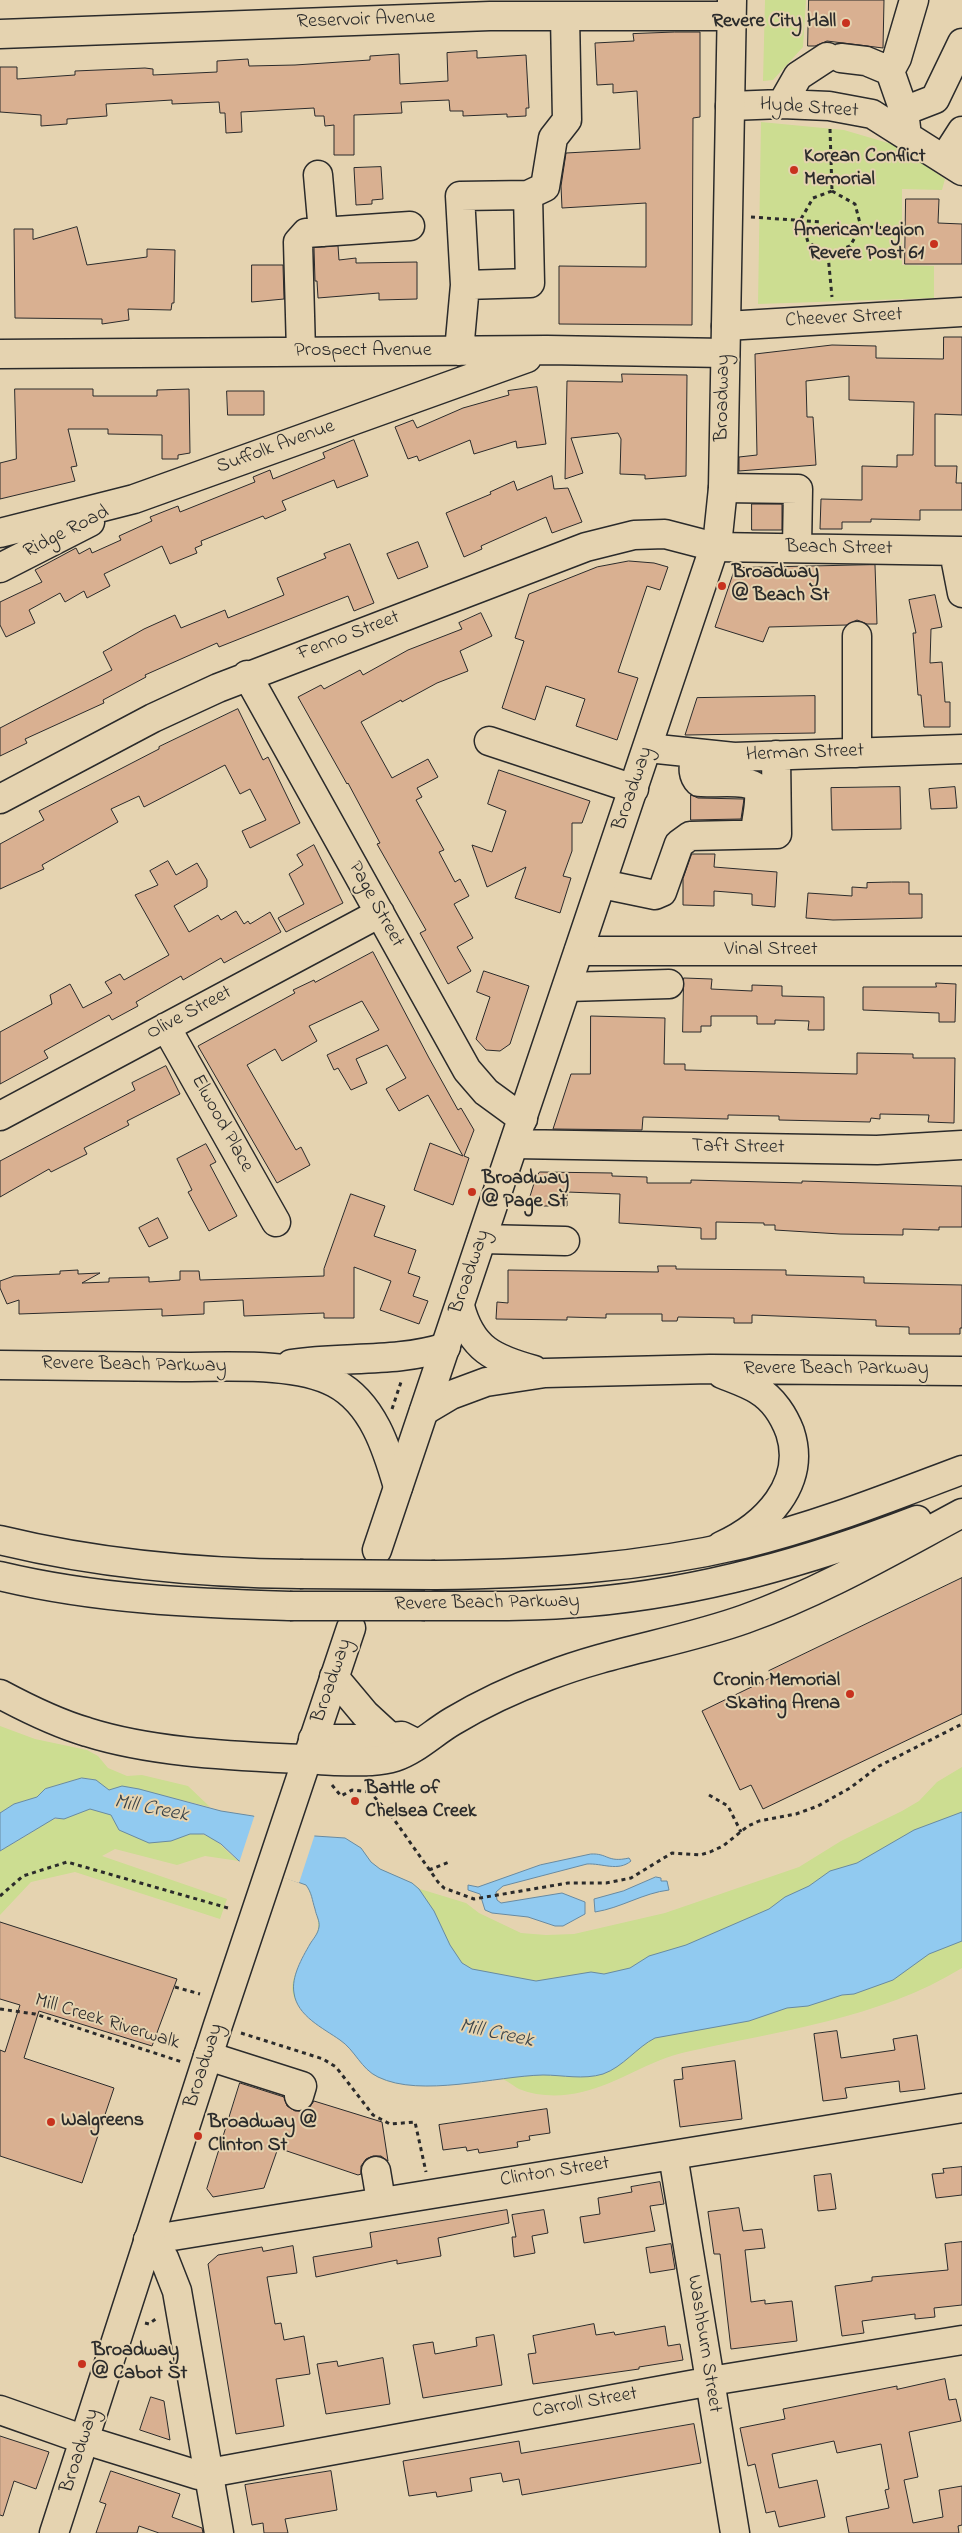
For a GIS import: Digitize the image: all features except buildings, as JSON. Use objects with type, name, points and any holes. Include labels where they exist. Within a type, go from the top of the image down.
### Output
[{"type":"main road","points":[[914,0],[897,58],[890,71],[905,124],[935,99],[962,43]]},
{"type":"main road","name":"Reservoir Avenue","points":[[0,34],[490,16],[565,16],[732,8]]},
{"type":"main road","name":"Broadway","points":[[377,1550],[715,547],[720,523],[723,488],[732,8]]},
{"type":"main road","points":[[459,351],[465,285],[460,196],[528,195],[545,187],[553,138],[567,120],[565,16]]},
{"type":"main road","points":[[782,104],[798,76],[834,58],[866,60],[890,71]]},
{"type":"main road","name":"Hyde Street","points":[[730,106],[782,104],[829,106],[872,114],[905,124],[953,165]]},
{"type":"main road","points":[[953,165],[962,130]]},
{"type":"main road","points":[[318,175],[323,232]]},
{"type":"main road","points":[[465,285],[530,283],[528,195]]},
{"type":"main road","points":[[301,352],[298,242],[306,233],[410,226]]},
{"type":"main road","name":"Cheever Street","points":[[726,340],[834,319],[962,312]]},
{"type":"main road","name":"Prospect Avenue","points":[[0,354],[547,350],[726,340]]},
{"type":"main road","name":"Suffolk Avenue","points":[[0,533],[134,499],[547,350]]},
{"type":"main road","points":[[723,488],[798,489],[797,548]]},
{"type":"main road","name":"Ridge Road","points":[[0,568],[134,499]]},
{"type":"main road","name":"Fenno Street","points":[[0,799],[154,718],[247,675],[586,547],[634,535],[665,534],[689,538],[715,547]]},
{"type":"main road","name":"Beach Street","points":[[715,547],[958,551]]},
{"type":"main road","points":[[958,551],[962,593]]},
{"type":"main road","points":[[857,636],[857,753]]},
{"type":"main road","name":"Page Street","points":[[247,675],[472,1076],[486,1092],[523,1119]]},
{"type":"main road","points":[[489,741],[634,789]]},
{"type":"main road","name":"Herman Street","points":[[648,748],[695,754],[776,755],[962,750]]},
{"type":"main road","points":[[695,754],[693,770],[699,782],[748,782],[758,788],[766,834]]},
{"type":"main road","points":[[766,834],[776,755]]},
{"type":"main road","points":[[602,884],[655,895],[659,894],[662,892],[679,844],[690,836],[766,834]]},
{"type":"main road","name":"Olive Street","points":[[0,1116],[380,913]]},
{"type":"main road","name":"Vinal Street","points":[[579,951],[962,951]]},
{"type":"main road","points":[[567,987],[669,984]]},
{"type":"main road","name":"Elwood Place","points":[[166,1027],[276,1222]]},
{"type":"main road","name":"Taft Street","points":[[514,1144],[877,1150],[962,1145]]},
{"type":"main road","points":[[482,1240],[565,1241]]},
{"type":"main road","name":"Revere Beach Parkway","points":[[460,1306],[472,1336],[487,1352],[501,1360],[545,1372]]},
{"type":"main road","name":"Revere Beach Parkway","points":[[268,1368],[320,1359],[410,1356],[446,1347]]},
{"type":"main road","name":"Revere Beach Parkway","points":[[0,1365],[268,1368],[317,1375],[336,1383],[363,1406],[378,1430],[398,1487]]},
{"type":"main road","name":"Revere Beach Parkway","points":[[707,1552],[741,1536],[768,1515],[788,1487],[794,1460],[793,1443],[788,1427],[776,1406],[758,1390],[710,1369]]},
{"type":"main road","name":"Revere Beach Parkway","points":[[424,1411],[451,1395],[477,1384],[494,1379],[545,1372],[710,1369],[962,1371]]},
{"type":"main road","name":"Revere Beach Parkway","points":[[0,1540],[66,1555],[165,1569],[300,1574],[436,1575],[576,1571],[637,1564],[707,1552],[821,1522],[962,1470]]},
{"type":"main road","name":"Revere Beach Parkway","points":[[0,1576],[64,1589],[138,1599],[290,1606],[571,1603],[624,1598],[698,1586],[802,1561],[962,1504]]},
{"type":"main road","points":[[310,1749],[372,1761],[399,1755],[466,1713],[549,1675],[719,1628],[769,1610],[829,1583],[962,1513]]},
{"type":"main road","name":"Broadway","points":[[54,2533],[206,2062],[351,1628]]},
{"type":"main road","points":[[334,1677],[365,1714],[390,1737]]},
{"type":"main road","points":[[0,1694],[57,1722],[127,1742],[173,1749],[310,1749],[406,1736],[418,1744]]},
{"type":"main road","points":[[206,2062],[302,2086],[299,2096]]},
{"type":"main road","name":"Clinton Street","points":[[148,2240],[377,2201],[962,2108]]},
{"type":"main road","name":"Washburn Street","points":[[673,2154],[735,2533]]},
{"type":"main road","points":[[376,2171],[377,2201]]},
{"type":"main road","points":[[148,2240],[164,2258],[176,2291],[219,2533]]},
{"type":"main road","name":"Carroll Street","points":[[0,2410],[85,2440],[198,2474],[709,2382],[962,2340]]},
{"type":"path","points":[[829,106],[832,191]]},
{"type":"path","points":[[832,191],[855,204],[861,227],[850,246],[828,255],[808,242],[801,219],[813,198],[832,191]]},
{"type":"path","points":[[728,216],[801,219],[822,222]]},
{"type":"path","points":[[861,227],[894,228]]},
{"type":"path","points":[[828,255],[834,319]]},
{"type":"path","points":[[390,1414],[403,1378]]},
{"type":"path","points":[[367,1778],[370,1792],[393,1818],[429,1870],[444,1888],[469,1898],[481,1898],[568,1883],[606,1883],[631,1878],[672,1853],[700,1854],[710,1852],[723,1846],[759,1821],[796,1814],[818,1806],[850,1788],[879,1766],[962,1724]]},
{"type":"path","points":[[332,1784],[341,1796],[352,1790],[370,1792]]},
{"type":"path","points":[[709,1796],[728,1806],[741,1832]]},
{"type":"path","points":[[0,1896],[23,1876],[67,1862],[228,1908]]},
{"type":"path","points":[[429,1870],[449,1862]]},
{"type":"path","points":[[175,1987],[200,1994]]},
{"type":"path","name":"Mill Creek Riverwalk","points":[[0,2009],[36,2014],[206,2062]]},
{"type":"path","points":[[241,2033],[323,2059],[336,2067],[373,2116],[390,2124],[415,2122],[427,2175]]},
{"type":"path","points":[[149,2324],[157,2318]]},
{"type":"green space","points":[[765,0],[806,0],[803,47],[773,80],[763,81]]},
{"type":"green space","points":[[761,122],[844,130],[895,145],[945,179],[942,190],[902,189],[902,265],[934,266],[934,298],[758,304]]},
{"type":"green space","points":[[0,1726],[35,1739],[87,1750],[98,1756],[108,1768],[127,1776],[142,1775],[188,1786],[210,1807],[128,1787],[109,1790],[88,1778],[82,1778],[45,1789],[37,1797],[14,1804],[0,1813]]},
{"type":"green space","points":[[962,1767],[962,1875],[482,2021],[337,1863],[361,1848],[371,1862],[380,1869],[412,1883],[420,1889],[466,1903],[479,1913],[521,1933],[546,1935],[574,1934],[665,1913],[799,1867],[841,1841],[919,1801],[937,1782]]},
{"type":"green space","points":[[90,1809],[190,1834],[205,1835],[217,1842],[239,1861],[205,1856],[177,1865],[115,1849],[102,1856],[227,1899],[220,1919],[75,1872],[31,1882],[0,1915],[0,1851],[51,1820],[63,1819]]},
{"type":"green space","points":[[306,1885],[406,2010],[962,1911],[962,1968],[897,2000],[792,2030],[672,2056],[659,2060],[608,2084],[574,2094],[534,2094],[519,2089],[501,2079],[440,2085],[411,2085],[385,2080],[374,2075],[347,2045],[313,2021],[297,2003],[293,1994],[295,1974],[311,1946],[318,1929],[315,1906]]},
{"type":"water","name":"Mill Creek","points":[[82,1778],[96,1780],[109,1790],[122,1786],[139,1789],[221,1811],[253,1816],[315,1836],[345,1838],[361,1848],[371,1862],[380,1869],[412,1883],[419,1889],[434,1911],[450,1945],[462,1963],[472,1969],[536,1981],[591,1972],[604,1974],[630,1968],[649,1956],[686,1945],[769,1909],[785,1897],[809,1886],[830,1871],[857,1863],[914,1830],[962,1812],[962,1941],[929,1954],[893,1980],[854,1994],[842,1995],[808,2006],[787,2008],[749,2021],[655,2038],[642,2046],[617,2067],[596,2076],[524,2076],[437,2086],[415,2086],[396,2083],[372,2074],[345,2044],[305,2015],[296,2001],[293,1987],[296,1974],[319,1927],[312,1897],[306,1885],[239,1861],[221,1844],[204,1834],[190,1834],[171,1841],[149,1843],[119,1830],[111,1815],[90,1809],[64,1819],[55,1818],[0,1851],[0,1813],[14,1804],[37,1797],[45,1789]]},
{"type":"water","points":[[591,1854],[612,1859],[629,1858],[631,1861],[615,1867],[587,1864],[503,1886],[496,1892],[497,1900],[501,1903],[562,1893],[585,1902],[585,1914],[563,1926],[555,1926],[528,1917],[492,1913],[485,1910],[480,1894],[468,1890],[468,1885],[478,1887],[540,1865]]},
{"type":"water","points":[[656,1877],[661,1878],[661,1881],[667,1881],[669,1890],[650,1894],[595,1912],[594,1899],[623,1891]]},
{"type":"pier","points":[[255,1814],[315,1834],[299,1883],[239,1863]]},
{"type":"place","name":"Revere City Hall","points":[[846,23]]},
{"type":"place","name":"Korean Conflict Memorial","points":[[794,170]]},
{"type":"place","name":"American Legion Revere Post 61","points":[[934,244]]},
{"type":"place","name":"Broadway @ Beach St","points":[[722,586]]},
{"type":"place","name":"Broadway @ Page St","points":[[472,1192]]},
{"type":"place","name":"Cronin Memorial Skating Arena","points":[[850,1694]]},
{"type":"place","name":"Battle of Chelsea Creek","points":[[355,1801]]},
{"type":"place","name":"Walgreens","points":[[51,2122]]},
{"type":"place","name":"Broadway @ Clinton St","points":[[198,2136]]},
{"type":"place","name":"Broadway @ Cabot St","points":[[82,2364]]}]
